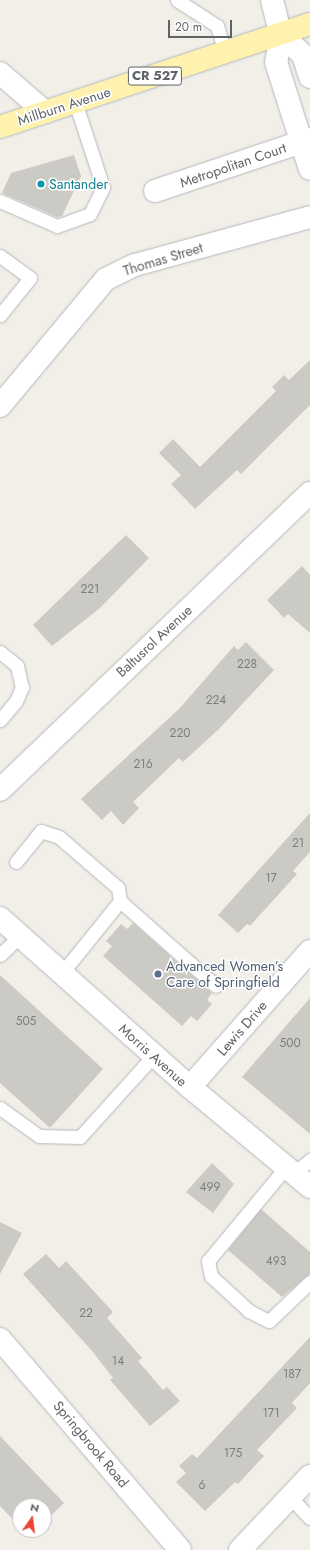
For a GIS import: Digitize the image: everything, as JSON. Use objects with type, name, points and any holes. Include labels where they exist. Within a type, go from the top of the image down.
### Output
[{"type":"main road","name":"Millburn Avenue","points":[[0,127],[281,35],[310,24]]},
{"type":"street","points":[[272,0],[281,35],[276,62],[306,140],[310,169]]},
{"type":"street","points":[[281,35],[303,55],[310,77]]},
{"type":"street","points":[[0,73],[45,112]]},
{"type":"street","name":"Metropolitan Court","points":[[155,191],[306,140]]},
{"type":"street","name":"Thomas Street","points":[[0,406],[106,279],[135,265],[310,217]]},
{"type":"street","name":"Baltusrol Avenue","points":[[0,790],[310,494]]},
{"type":"street","name":"Morris Avenue","points":[[0,918],[190,1087],[300,1172]]},
{"type":"street","name":"Lewis Drive","points":[[190,1087],[310,951]]},
{"type":"street","name":"Springbrook Road","points":[[0,1339],[180,1550]]},
{"type":"street","points":[[240,1550],[292,1499],[310,1476]]},
{"type":"lane","points":[[177,0],[218,26],[225,53]]},
{"type":"lane","points":[[0,201],[57,226],[90,214],[103,187],[75,102]]},
{"type":"lane","points":[[0,256],[30,278],[0,315]]},
{"type":"lane","points":[[0,652],[17,666],[22,688],[16,701],[0,720]]},
{"type":"lane","points":[[16,862],[41,831],[59,837],[118,888],[120,901],[216,986]]},
{"type":"lane","points":[[62,973],[120,901]]},
{"type":"lane","points":[[0,955],[20,936]]},
{"type":"lane","points":[[0,1108],[39,1136],[80,1137],[154,1056]]},
{"type":"lane","points":[[300,1172],[208,1261],[211,1276],[249,1311],[269,1321],[310,1282]]},
{"type":"lane","points":[[292,1499],[310,1518]]},
{"type":"building","name":"Santander","points":[[74,155],[81,176],[62,216],[57,217],[2,193],[11,173]]},
{"type":"building","points":[[310,360],[310,405],[241,474],[237,470],[195,509],[171,484],[181,475],[159,453],[173,439],[200,467],[276,391],[272,387],[284,375],[289,380]]},
{"type":"building","points":[[126,535],[149,558],[100,608],[52,646],[33,625]]},
{"type":"building","points":[[302,566],[310,575],[310,633],[288,614],[284,618],[267,600]]},
{"type":"building","points":[[246,642],[274,670],[220,728],[183,762],[179,758],[133,802],[139,808],[123,825],[111,811],[102,820],[81,799],[179,709],[234,646],[238,650]]},
{"type":"building","points":[[310,813],[310,852],[293,871],[297,874],[250,926],[247,924],[238,933],[218,915]]},
{"type":"building","name":"Advanced Women’s Care of Springfield","points":[[133,923],[212,993],[207,1000],[212,1004],[197,1021],[191,1016],[182,1026],[103,956],[112,946],[106,941],[121,924],[127,929]]},
{"type":"building","points":[[0,975],[103,1069],[50,1128],[0,1083]]},
{"type":"building","points":[[310,998],[310,1134],[242,1077]]},
{"type":"building","points":[[212,1163],[234,1184],[213,1213],[186,1192]]},
{"type":"building","points":[[261,1209],[310,1252],[310,1274],[282,1297],[228,1250]]},
{"type":"building","points":[[0,1222],[22,1233],[0,1274]]},
{"type":"building","points":[[46,1254],[59,1268],[66,1261],[113,1312],[107,1318],[142,1358],[138,1361],[163,1390],[167,1387],[180,1401],[150,1426],[110,1380],[113,1378],[92,1351],[23,1274]]},
{"type":"building","points":[[310,1337],[310,1383],[292,1403],[297,1408],[257,1450],[264,1456],[238,1484],[235,1482],[205,1511],[176,1482],[186,1473],[179,1466],[192,1454],[197,1458]]},
{"type":"building","points":[[0,1436],[64,1503],[52,1514],[52,1498],[12,1498],[12,1519],[0,1506]]},
{"type":"place","name":"Santander","points":[[41,184]]},
{"type":"place","name":"Advanced Women’s Care of Springfield","points":[[158,974]]}]
